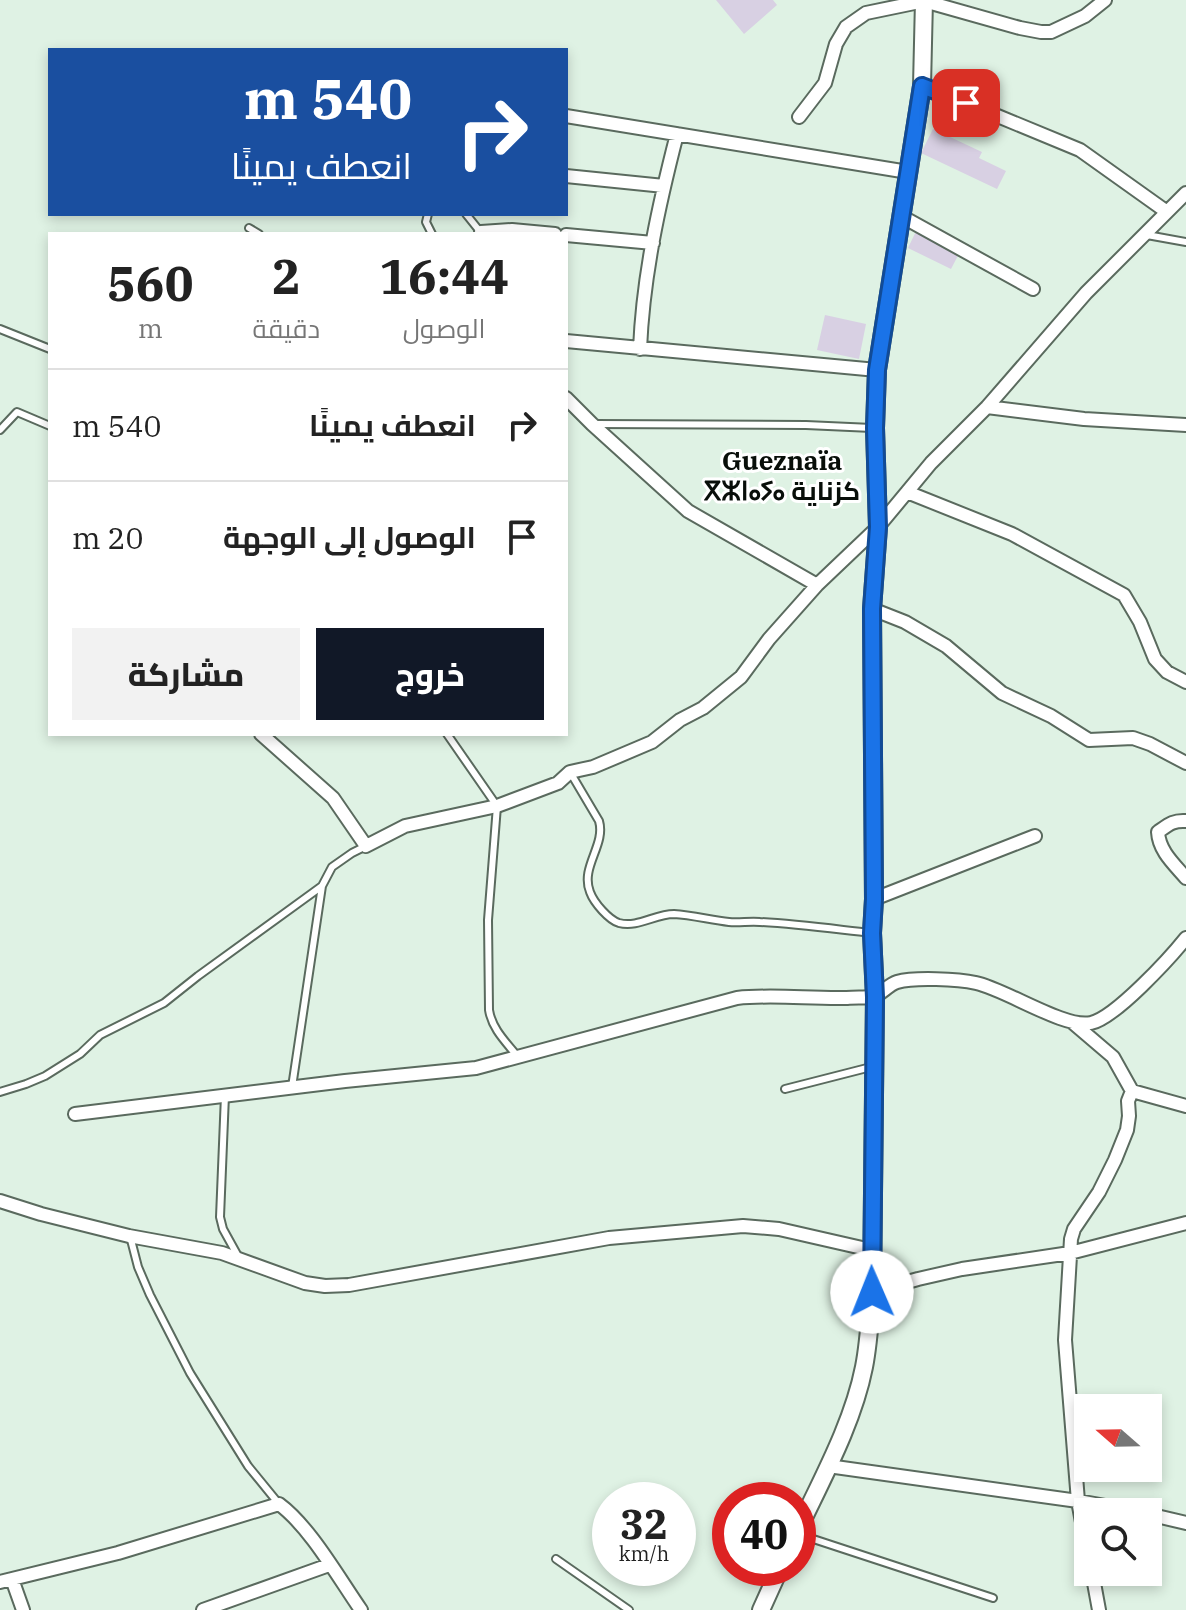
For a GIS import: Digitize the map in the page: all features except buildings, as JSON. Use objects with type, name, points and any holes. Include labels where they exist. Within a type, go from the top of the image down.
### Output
[{"type":"street","points":[[799,117],[825,83],[836,44],[846,27],[866,13],[924,1],[1020,28],[1051,32],[1085,16],[1105,0]]},
{"type":"street","points":[[816,1492],[850,1415],[864,1371],[869,1337],[875,997],[872,933],[872,609],[878,527],[877,370],[922,86],[924,1]]},
{"type":"street","points":[[922,86],[1080,150],[1167,212]]},
{"type":"street","points":[[568,116],[908,172]]},
{"type":"street","points":[[640,349],[653,243],[677,134]]},
{"type":"street","points":[[568,176],[664,186]]},
{"type":"street","points":[[263,736],[333,798],[366,846],[405,826],[497,806],[558,783],[570,772],[593,767],[652,742],[680,720],[703,708],[741,677],[769,639],[817,585],[878,527],[931,463],[987,407],[1086,293],[1186,193]]},
{"type":"street","points":[[901,216],[1033,289]]},
{"type":"street","points":[[491,232],[534,232]]},
{"type":"street","points":[[568,235],[653,243]]},
{"type":"street","points":[[568,341],[877,370]]},
{"type":"street","points":[[568,400],[688,511],[817,585]]},
{"type":"street","points":[[987,407],[1084,419],[1186,425]]},
{"type":"street","points":[[907,492],[1012,534],[1124,595],[1140,622],[1155,659],[1167,672],[1186,682]]},
{"type":"street","points":[[872,609],[919,630],[959,655],[1002,693],[1051,716],[1089,740],[1133,738],[1186,763]]},
{"type":"street","points":[[1186,821],[1170,823],[1158,832],[1158,842],[1186,878]]},
{"type":"street","points":[[874,899],[1035,836]]},
{"type":"street","points":[[75,1114],[476,1068],[737,998],[875,997],[894,983],[908,980],[976,983],[1071,1022],[1090,1023],[1128,998],[1186,938]]},
{"type":"street","points":[[1071,1022],[1113,1057],[1132,1091],[1186,1106]]},
{"type":"street","points":[[1078,1498],[1065,1340],[1071,1239],[1115,1160],[1127,1130],[1128,1101],[1132,1091]]},
{"type":"street","points":[[0,1201],[129,1236],[222,1253],[305,1283],[325,1286],[349,1285],[609,1238],[743,1226],[779,1229],[871,1250]]},
{"type":"street","points":[[872,1292],[962,1269],[1070,1253],[1186,1223]]},
{"type":"street","points":[[828,1466],[1074,1500]]},
{"type":"street","points":[[23,1610],[6,1580],[118,1553],[279,1504],[302,1526],[361,1610]]},
{"type":"street","points":[[1162,1517],[1186,1523]]},
{"type":"street","points":[[203,1610],[329,1565]]},
{"type":"street","points":[[761,1610],[772,1586]]},
{"type":"street","points":[[1095,1586],[1099,1610]]},
{"type":"lane","points":[[468,216],[480,232]]},
{"type":"lane","points":[[249,228],[256,232]]},
{"type":"lane","points":[[1144,234],[1186,242]]},
{"type":"lane","points":[[0,329],[48,348]]},
{"type":"lane","points":[[0,430],[17,412],[48,425]]},
{"type":"lane","points":[[592,424],[875,428]]},
{"type":"lane","points":[[448,736],[497,806],[488,920],[489,1010],[490,1021],[518,1057]]},
{"type":"lane","points":[[570,772],[602,829],[590,864],[590,892],[615,922],[626,924],[675,914],[732,922],[872,933]]},
{"type":"lane","points":[[292,1087],[322,886],[332,867],[366,846]]},
{"type":"lane","points":[[0,1092],[45,1076],[80,1054],[100,1035],[164,1003],[322,886]]},
{"type":"lane","points":[[785,1089],[874,1067]]},
{"type":"lane","points":[[225,1095],[220,1217],[223,1229],[241,1261]]},
{"type":"lane","points":[[129,1236],[150,1295],[190,1373],[248,1466],[279,1504]]},
{"type":"lane","points":[[816,1538],[993,1598]]},
{"type":"lane","points":[[556,1559],[629,1610]]},
{"type":"district","name":"Gueznaïa ⴳⵣⵏⴰⵢⴰ كزناية","points":[[782,476]]},
{"type":"route","points":[[872,1292],[875,997],[872,933],[872,609],[878,527],[877,370],[922,86],[966,103]]}]
